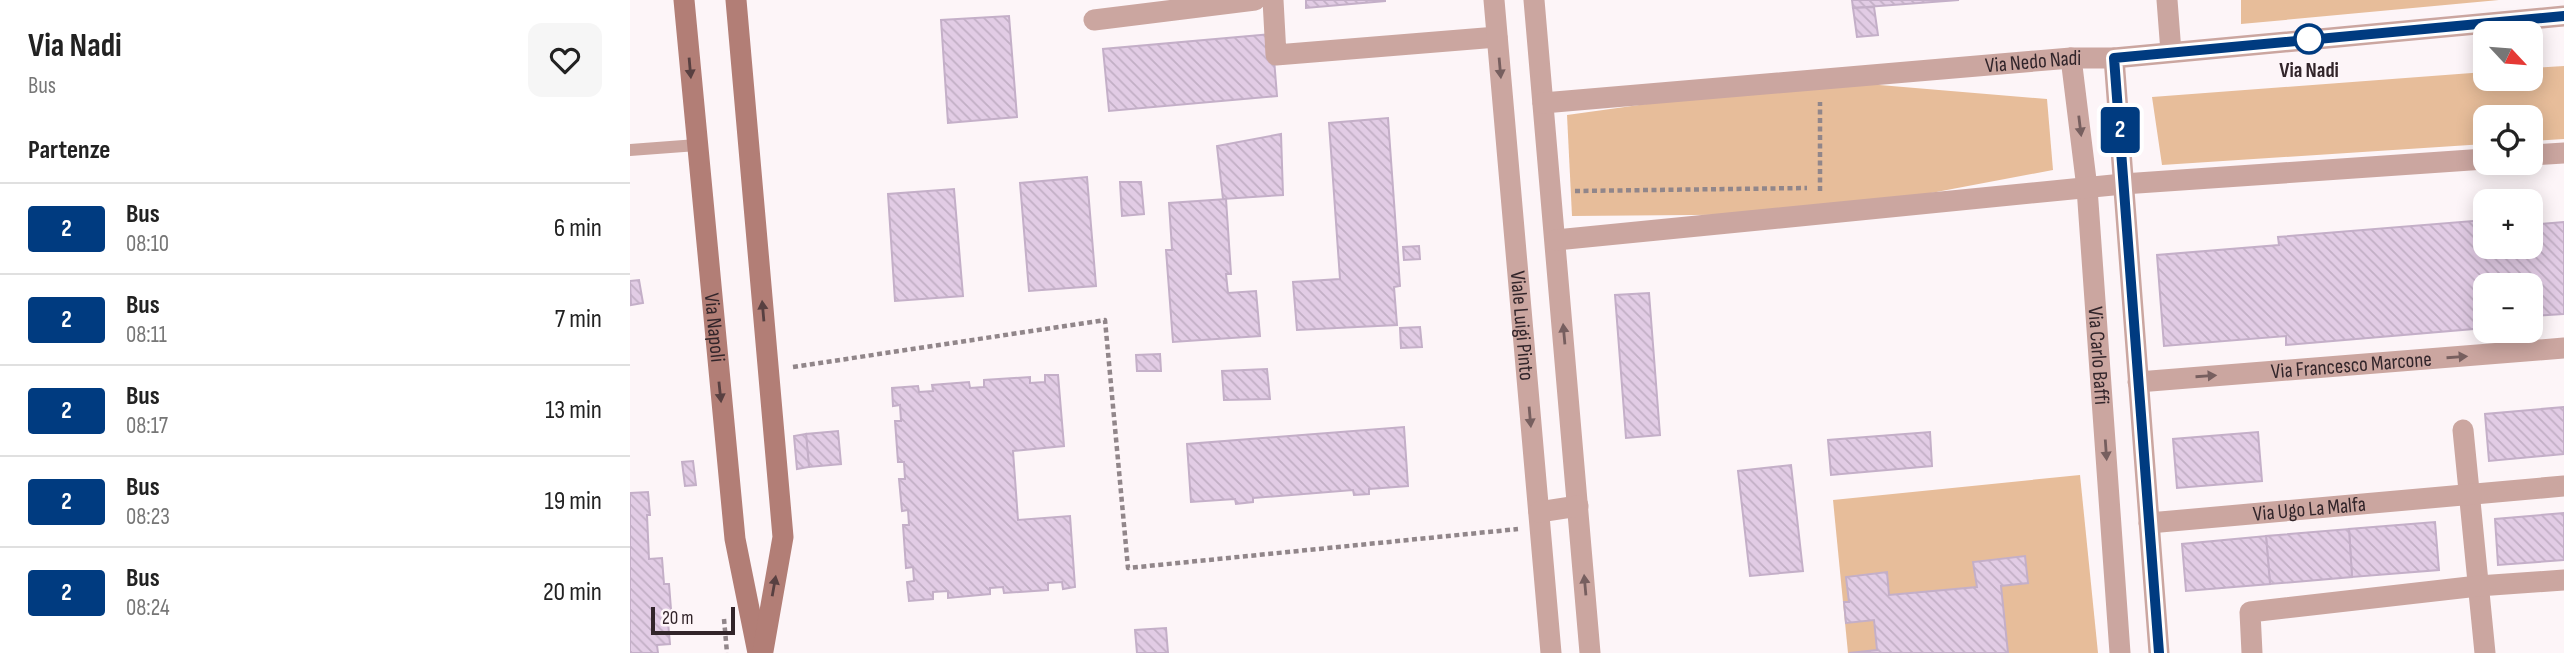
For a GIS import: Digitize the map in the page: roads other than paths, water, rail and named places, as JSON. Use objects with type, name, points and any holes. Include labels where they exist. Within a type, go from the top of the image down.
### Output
[{"type":"main road","name":"Via Napoli","points":[[684,0],[735,539],[760,653]]},
{"type":"main road","name":"Via Napoli","points":[[736,0],[783,537],[760,653]]},
{"type":"street","points":[[1094,20],[1255,0]]},
{"type":"street","points":[[1273,0],[1276,55],[1497,37]]},
{"type":"street","name":"Viale Luigi Pinto","points":[[1494,0],[1529,514],[1551,653]]},
{"type":"street","name":"Viale Luigi Pinto","points":[[1534,0],[1590,653]]},
{"type":"street","points":[[2167,0],[2171,52]]},
{"type":"street","name":"Via Nedo Nadi","points":[[1543,103],[2071,58],[2114,58],[2564,16]]},
{"type":"street","name":"Via Carlo Baffi","points":[[2071,58],[2087,188],[2120,653]]},
{"type":"street","name":"Via Carlo Baffi","points":[[2114,58],[2159,653]]},
{"type":"street","points":[[2543,154],[2564,153]]},
{"type":"street","points":[[1556,240],[2123,184],[2473,160]]},
{"type":"street","name":"Via Francesco Marcone","points":[[2138,382],[2564,348]]},
{"type":"street","points":[[2463,430],[2485,653]]},
{"type":"street","name":"Via Ugo La Malfa","points":[[2149,523],[2564,486]]},
{"type":"street","points":[[1529,514],[1578,506]]},
{"type":"street","points":[[2252,653],[2250,612],[2479,586],[2564,580]]},
{"type":"lane","points":[[630,150],[697,145]]},
{"type":"place","name":"Via Nadi","points":[[2309,39]]}]
